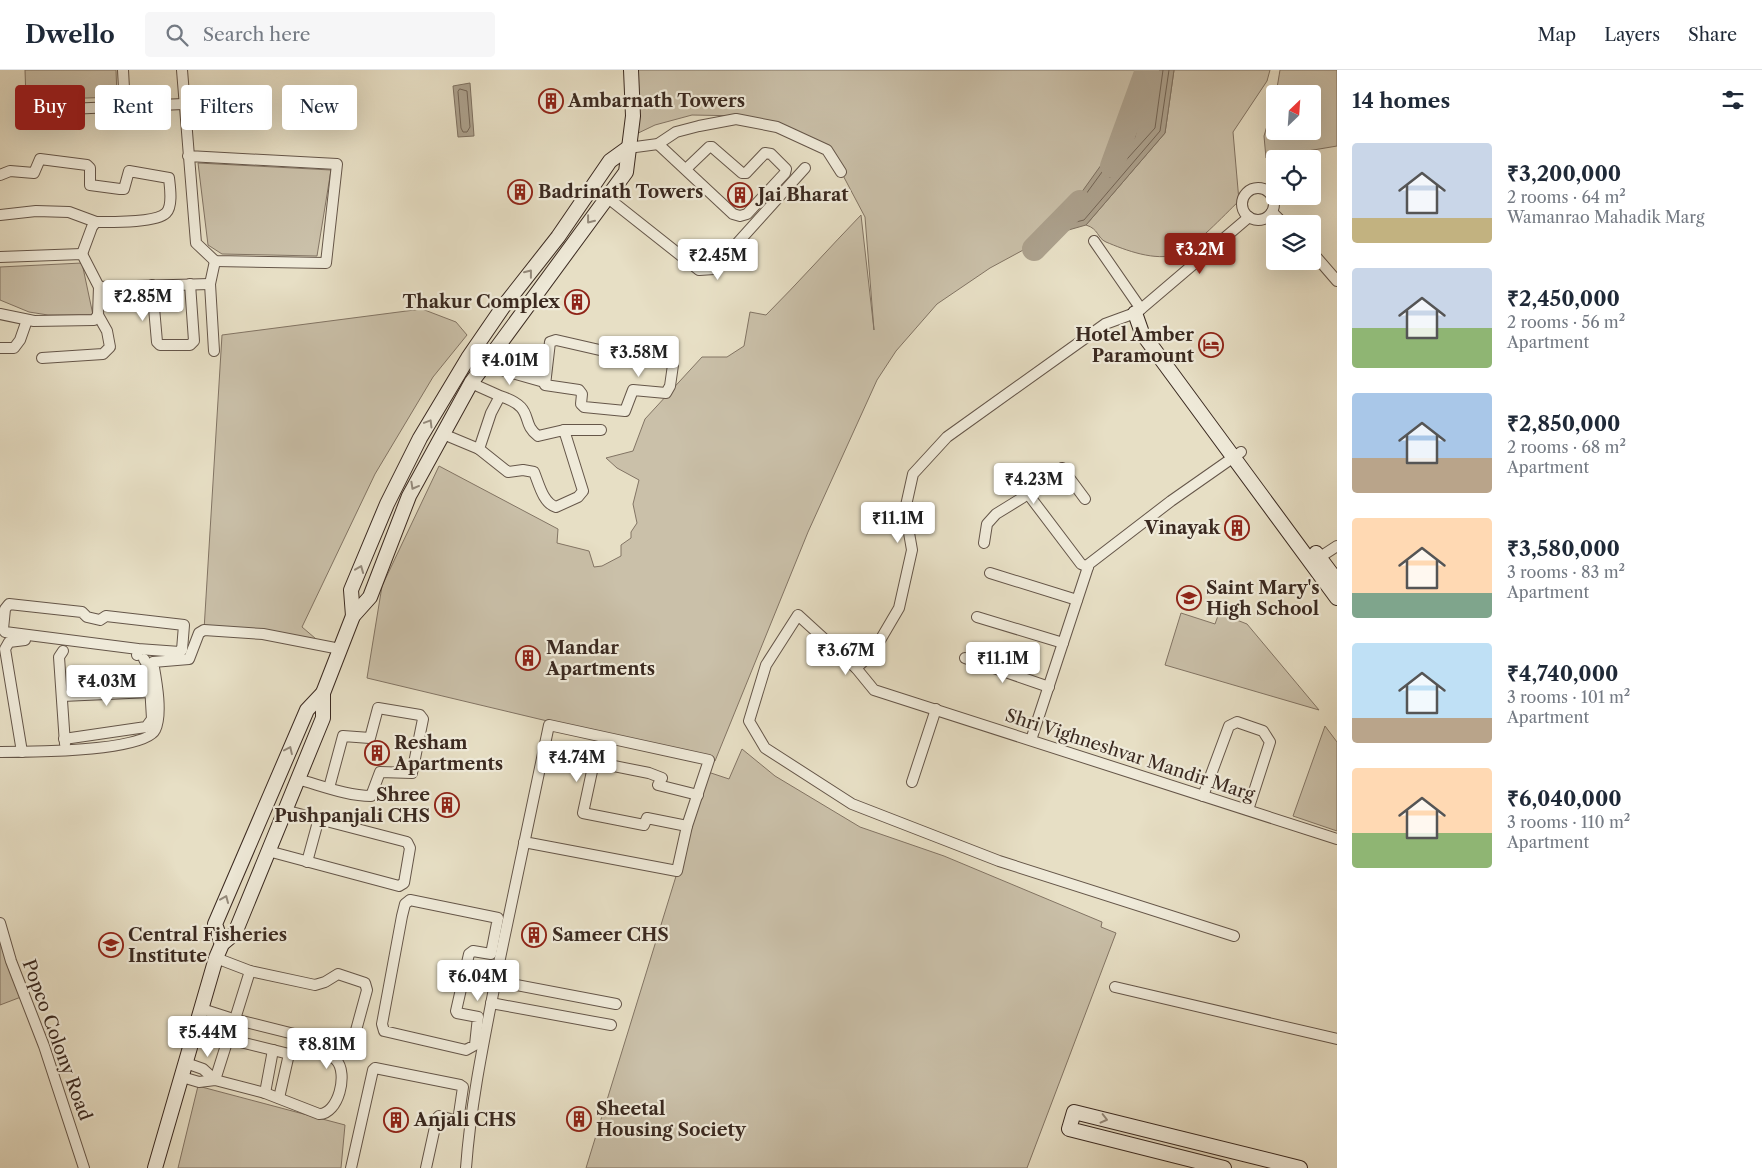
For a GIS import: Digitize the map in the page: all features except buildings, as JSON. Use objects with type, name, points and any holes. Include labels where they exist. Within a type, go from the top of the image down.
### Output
[{"type":"street","points":[[123,70],[124,85]]},
{"type":"street","points":[[182,70],[182,85]]},
{"type":"street","points":[[154,1168],[216,958],[222,944],[235,933],[323,718],[323,693],[353,616],[370,597],[409,496],[471,383],[626,172],[633,116],[631,70]]},
{"type":"street","points":[[353,616],[351,590],[387,504],[420,438],[468,358],[503,307],[558,237],[610,161],[628,148],[658,144],[676,132],[736,119],[777,127],[828,150],[841,172]]},
{"type":"street","points":[[186,130],[196,243],[215,261],[326,263],[337,164],[188,156]]},
{"type":"street","points":[[658,144],[733,214],[740,216],[747,214],[785,173],[786,169],[771,154],[764,153],[746,173],[742,173],[712,147],[709,147],[686,169]]},
{"type":"street","points":[[0,175],[10,171],[34,173],[40,159],[87,165],[90,168],[90,185],[124,188],[128,171],[169,178],[169,208],[166,213],[160,216],[121,222],[96,222],[69,212],[36,211],[0,215]]},
{"type":"street","points":[[608,198],[699,270],[708,270],[714,269],[805,168]]},
{"type":"street","points":[[1253,189],[1264,189],[1270,194],[1274,204],[1272,212],[1260,220],[1249,217],[1244,211],[1242,203],[1246,193],[1253,189]]},
{"type":"street","points":[[1272,212],[1275,215]]},
{"type":"street","points":[[856,668],[872,654],[899,608],[912,550],[905,510],[913,474],[947,437],[1105,324],[1138,311],[1249,217]]},
{"type":"street","points":[[42,358],[102,354],[110,347],[107,331],[98,315],[99,287],[82,254],[92,227],[96,222]]},
{"type":"street","points":[[1094,241],[1138,311],[1142,333],[1237,455],[1315,560],[1337,598]]},
{"type":"street","points":[[0,257],[82,254]]},
{"type":"street","points":[[1321,258],[1333,267],[1337,281]]},
{"type":"street","points":[[214,351],[210,284],[215,261]]},
{"type":"street","points":[[152,286],[157,342],[160,345],[190,345],[194,341],[190,284]]},
{"type":"street","points":[[99,287],[210,284]]},
{"type":"street","points":[[0,314],[27,320],[94,320],[98,315]]},
{"type":"street","points":[[0,348],[14,348],[20,340],[27,320]]},
{"type":"street","points":[[484,365],[544,382],[548,386],[579,390],[582,394],[581,404],[588,409],[625,411],[633,390],[666,393],[670,386],[673,364],[669,360],[556,340],[550,342],[544,382]]},
{"type":"street","points":[[471,383],[518,402],[525,410],[533,432],[538,436],[564,430],[601,430]]},
{"type":"street","points":[[479,449],[491,413],[500,396]]},
{"type":"street","points":[[443,434],[479,449],[508,472],[523,470],[534,472],[545,498],[551,505],[556,507],[578,497],[583,491],[564,430]]},
{"type":"street","points":[[1031,740],[1088,567],[1171,501],[1237,455]]},
{"type":"street","points":[[984,543],[987,524],[996,514],[1028,494],[1062,468],[1085,499]]},
{"type":"street","points":[[1028,494],[1081,564],[1088,567]]},
{"type":"street","points":[[1315,560],[1337,546]]},
{"type":"street","points":[[1315,560],[1337,582]]},
{"type":"street","points":[[990,573],[1077,600]]},
{"type":"street","points":[[143,656],[180,652],[182,650],[184,625],[106,616],[100,620],[87,617],[82,612],[9,604],[6,606],[3,629],[5,632],[143,656],[189,659],[199,633],[204,630],[263,634],[340,649]]},
{"type":"street","name":"Shri Vighneshvar Mandir Marg","points":[[1234,936],[999,861],[852,804],[765,748],[749,721],[766,666],[798,615],[856,668],[874,690],[1337,839]]},
{"type":"street","points":[[977,617],[1063,643]]},
{"type":"street","points":[[22,752],[5,649],[9,642],[18,639],[44,640]]},
{"type":"street","points":[[63,650],[59,657],[65,750]]},
{"type":"street","points":[[64,739],[146,727],[152,718],[151,692],[149,668],[143,656]]},
{"type":"street","points":[[0,752],[100,749],[146,739],[155,731],[158,690],[143,656]]},
{"type":"street","points":[[965,658],[1049,687]]},
{"type":"street","points":[[62,696],[151,692]]},
{"type":"street","points":[[222,944],[215,924],[307,710],[323,693]]},
{"type":"street","points":[[297,779],[328,788],[371,796],[380,772],[412,773],[423,719],[420,715],[378,708],[370,738],[343,736],[328,788]]},
{"type":"street","points":[[912,782],[936,709]]},
{"type":"street","points":[[1203,796],[1228,726],[1237,722],[1263,731],[1270,742],[1248,810]]},
{"type":"street","points":[[496,954],[524,842],[549,726],[709,760],[687,826],[677,871],[524,842]]},
{"type":"street","points":[[687,826],[647,818],[644,825],[583,813],[594,762],[650,773],[662,778],[658,785],[698,795]]},
{"type":"street","points":[[268,851],[399,886],[404,883],[410,848],[407,842],[284,810]]},
{"type":"street","points":[[307,862],[319,818]]},
{"type":"street","points":[[410,900],[498,918],[496,954],[496,981],[491,1003],[483,1018],[474,1045],[466,1050],[384,1031],[382,1024],[405,904],[410,900]]},
{"type":"street","name":"Popco Colony Road","points":[[0,923],[11,961],[44,1046],[84,1168]]},
{"type":"street","points":[[483,1018],[457,1013],[456,1011],[470,952],[496,954]]},
{"type":"street","points":[[202,1009],[342,1046],[352,1045],[367,990],[365,983],[338,974],[326,982],[315,985],[250,972],[216,958]]},
{"type":"street","points":[[235,1019],[250,972]]},
{"type":"street","points":[[496,981],[616,1004]]},
{"type":"street","points":[[1115,987],[1337,1039]]},
{"type":"street","points":[[491,1003],[611,1025]]},
{"type":"street","points":[[466,1168],[469,1123],[483,1018]]},
{"type":"street","points":[[196,1031],[289,1054]]},
{"type":"street","points":[[215,1080],[228,1039]]},
{"type":"street","points":[[184,1070],[199,1082],[215,1080],[265,1093],[296,1107],[324,1114],[339,1095],[342,1084],[342,1073],[336,1060],[316,1051],[295,1049],[289,1054],[279,1098]]},
{"type":"street","points":[[265,1093],[273,1050]]},
{"type":"street","points":[[351,1168],[375,1068],[460,1085],[463,1087],[458,1121]]},
{"type":"street","points":[[1224,1168],[1069,1129],[1074,1112],[1300,1168]]},
{"type":"street","points":[[426,1168],[437,1118],[439,1116],[469,1123]]},
{"type":"shaded area","points":[[25,70],[116,70],[117,85],[95,85],[95,98],[85,98],[85,85],[26,85]]},
{"type":"shaded area","points":[[628,70],[1139,70],[1125,133],[1051,235],[990,268],[937,304],[896,351],[877,380],[808,532],[715,761],[367,678],[382,586],[439,466],[558,529],[557,543],[589,551],[594,567],[602,566],[621,556],[621,545],[631,538],[631,532],[637,523],[633,504],[639,480],[617,468],[606,458],[633,451],[645,419],[702,357],[727,357],[744,346],[750,312],[766,315],[861,215],[874,330],[865,217],[829,149],[744,116],[692,115],[655,125],[630,137]]},
{"type":"shaded area","points":[[1174,70],[1270,70],[1267,81],[1233,132],[1239,201],[1201,238],[1184,250],[1169,256],[1150,256],[1106,242],[1096,231],[1086,225],[1165,133]]},
{"type":"shaded area","points":[[1280,70],[1337,70],[1337,146],[1313,150],[1266,150],[1266,158],[1264,136],[1266,129],[1266,140],[1321,140],[1321,85],[1278,85]]},
{"type":"shaded area","points":[[198,163],[331,170],[317,256],[222,254],[208,245]]},
{"type":"shaded area","points":[[82,263],[93,315],[48,315],[29,312],[0,300],[0,267]]},
{"type":"shaded area","points":[[422,309],[456,322],[467,335],[433,377],[375,474],[302,627],[322,644],[204,630],[222,335]]},
{"type":"shaded area","points":[[1181,613],[1215,624],[1219,613],[1247,624],[1319,710],[1165,665]]},
{"type":"shaded area","points":[[1325,726],[1337,742],[1337,831],[1293,816]]},
{"type":"shaded area","points":[[742,749],[775,776],[860,827],[944,856],[1102,922],[1101,927],[1116,933],[1027,1168],[586,1168],[677,873],[705,771],[729,779]]},
{"type":"shaded area","points":[[0,941],[21,997],[0,1005]]},
{"type":"shaded area","points":[[198,1086],[345,1125],[341,1168],[178,1168]]},
{"type":"water","points":[[1139,70],[1174,70],[1165,133],[1086,225],[1051,235],[1124,133]]},
{"type":"water","points":[[470,83],[474,136],[458,137],[453,86]]},
{"type":"waterway","points":[[1112,166],[1147,70]]},
{"type":"waterway","points":[[1034,249],[1080,202]]},
{"type":"place","name":"Ambarnath Towers","points":[[551,101]]},
{"type":"place","name":"Badrinath Towers","points":[[520,192]]},
{"type":"place","name":"Jai Bharat","points":[[740,195]]},
{"type":"place","name":"Thakur Complex","points":[[577,302]]},
{"type":"place","name":"Hotel Amber Paramount","points":[[1211,345]]},
{"type":"place","name":"Vinayak","points":[[1237,528]]},
{"type":"place","name":"Saint Mary's High School","points":[[1189,598]]},
{"type":"place","name":"Mandar Apartments","points":[[528,658]]},
{"type":"place","name":"Resham Apartments","points":[[377,753]]},
{"type":"place","name":"Shree Pushpanjali CHS","points":[[447,805]]},
{"type":"place","name":"Sameer CHS","points":[[534,935]]},
{"type":"place","name":"Central Fisheries Institute","points":[[111,945]]},
{"type":"place","name":"Sheetal Housing Society","points":[[579,1119]]},
{"type":"place","name":"Anjali CHS","points":[[396,1120]]}]
